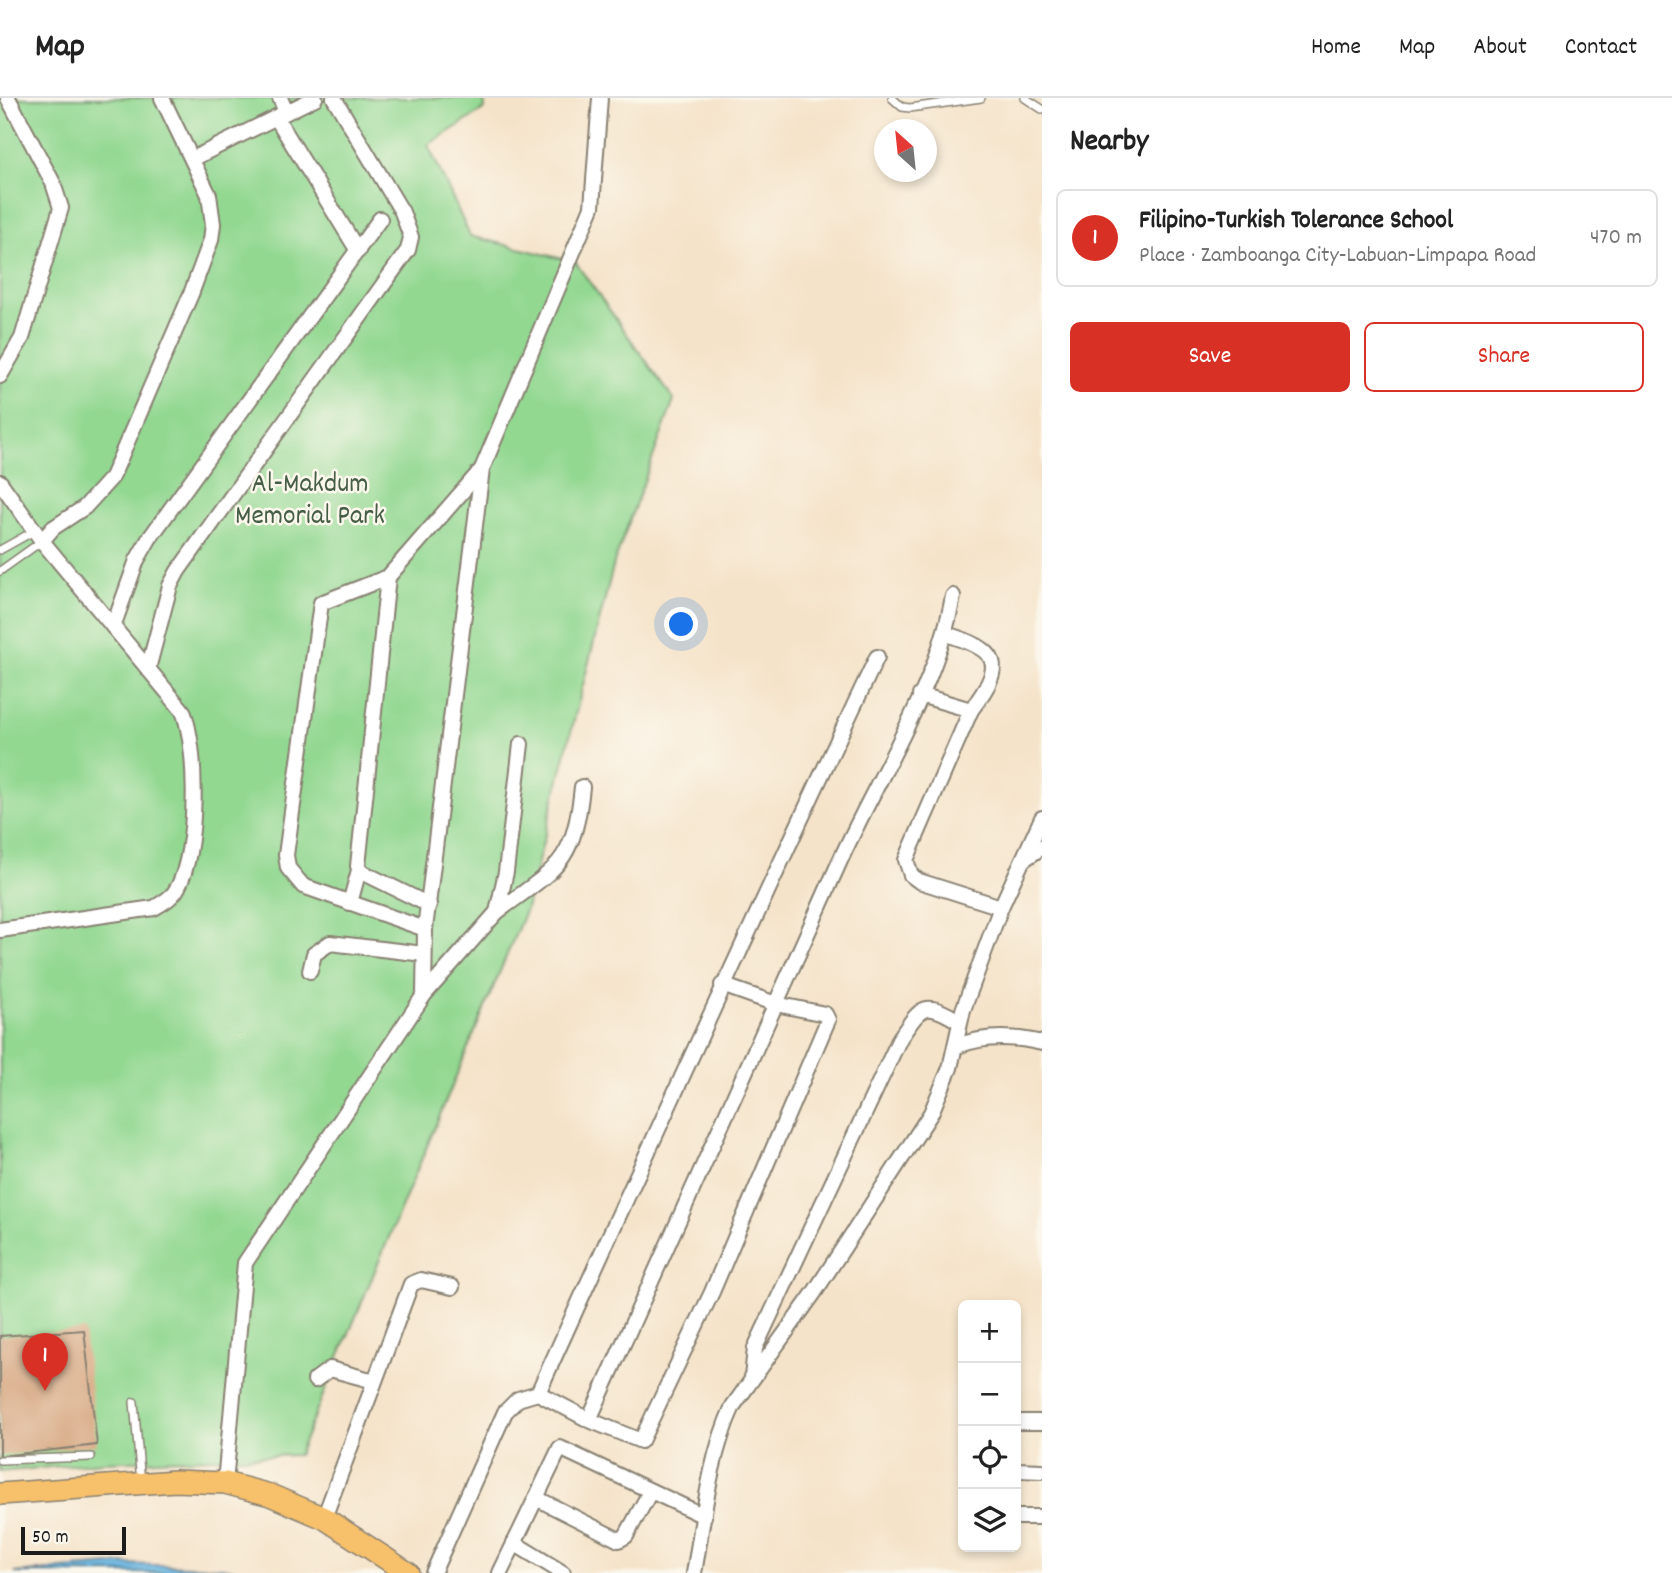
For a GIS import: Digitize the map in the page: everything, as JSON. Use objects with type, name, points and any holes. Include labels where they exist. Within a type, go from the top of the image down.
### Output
[{"type":"main road","points":[[0,1494],[141,1483],[225,1483],[270,1495],[324,1518],[408,1573]]},
{"type":"street","points":[[0,376],[22,338],[61,208],[53,183],[8,98]]},
{"type":"street","points":[[39,536],[85,507],[112,477],[191,294],[211,240],[213,224],[209,195],[162,98]]},
{"type":"street","points":[[280,98],[281,115],[358,251]]},
{"type":"street","points":[[192,159],[315,98]]},
{"type":"street","points":[[148,669],[170,586],[178,571],[408,250],[411,237],[402,212],[334,98]]},
{"type":"street","points":[[424,995],[425,929],[482,469],[592,207],[600,98]]},
{"type":"street","points":[[113,627],[137,560],[149,539],[380,219]]},
{"type":"street","points":[[425,929],[303,886],[288,868],[286,855],[321,603],[388,577],[482,469]]},
{"type":"street","points":[[0,482],[39,536],[183,710],[187,722],[192,834],[178,887],[162,903],[139,912],[0,929]]},
{"type":"street","points":[[350,903],[359,870],[388,577]]},
{"type":"street","points":[[589,1420],[845,849],[920,695],[946,634],[953,596]]},
{"type":"street","points":[[946,634],[980,645],[991,661],[991,681],[971,710],[906,860],[907,868],[919,881],[1000,907]]},
{"type":"street","points":[[538,1393],[657,1137],[722,985],[877,657]]},
{"type":"street","points":[[920,695],[971,710]]},
{"type":"street","points":[[497,912],[506,872],[521,744]]},
{"type":"street","points":[[225,1483],[245,1264],[424,995],[497,912],[551,873],[564,857],[578,827],[582,787]]},
{"type":"street","points":[[694,1573],[724,1427],[752,1378],[814,1293],[932,1113],[957,1046],[960,1022],[1000,907],[1042,818]]},
{"type":"street","points":[[1022,860],[1042,847]]},
{"type":"street","points":[[359,870],[429,905]]},
{"type":"street","points":[[310,971],[314,954],[330,943],[424,954]]},
{"type":"street","points":[[433,1573],[505,1412],[519,1399],[538,1393],[636,1442],[643,1439],[712,1292],[828,1020],[825,1014],[776,1004],[722,985]]},
{"type":"street","points":[[752,1378],[755,1348],[900,1038],[916,1013],[924,1008],[933,1007],[960,1022]]},
{"type":"street","points":[[957,1046],[989,1038],[1020,1038],[1042,1043]]},
{"type":"street","points":[[324,1518],[411,1284],[421,1280],[452,1287]]},
{"type":"street","points":[[314,1380],[330,1369],[374,1381]]},
{"type":"street","points":[[1021,1422],[1042,1422]]},
{"type":"street","points":[[500,1573],[556,1450],[562,1447],[704,1516]]},
{"type":"street","points":[[1021,1470],[1042,1471]]},
{"type":"street","points":[[536,1498],[619,1540],[626,1536],[650,1492]]},
{"type":"street","points":[[1021,1517],[1042,1517]]},
{"type":"street","points":[[514,1543],[563,1573]]},
{"type":"lane","points":[[892,98],[902,107],[910,108],[981,98]]},
{"type":"lane","points":[[1025,98],[1042,108]]},
{"type":"lane","points":[[0,550],[39,536]]},
{"type":"lane","points":[[0,571],[39,536]]},
{"type":"lane","points":[[134,1402],[141,1483]]},
{"type":"lane","points":[[0,1460],[91,1457]]},
{"type":"green space","name":"Al-Makdum Memorial Park","points":[[0,98],[484,98],[485,109],[428,145],[470,236],[575,262],[674,400],[614,563],[526,909],[298,1455],[101,1462],[0,1472]]},
{"type":"water","points":[[122,1564],[223,1567],[253,1573],[14,1573]]},
{"type":"building","points":[[84,1330],[97,1445],[0,1456],[0,1336]]},
{"type":"place","name":"Filipino-Turkish Tolerance School","points":[[45,1391]]}]
